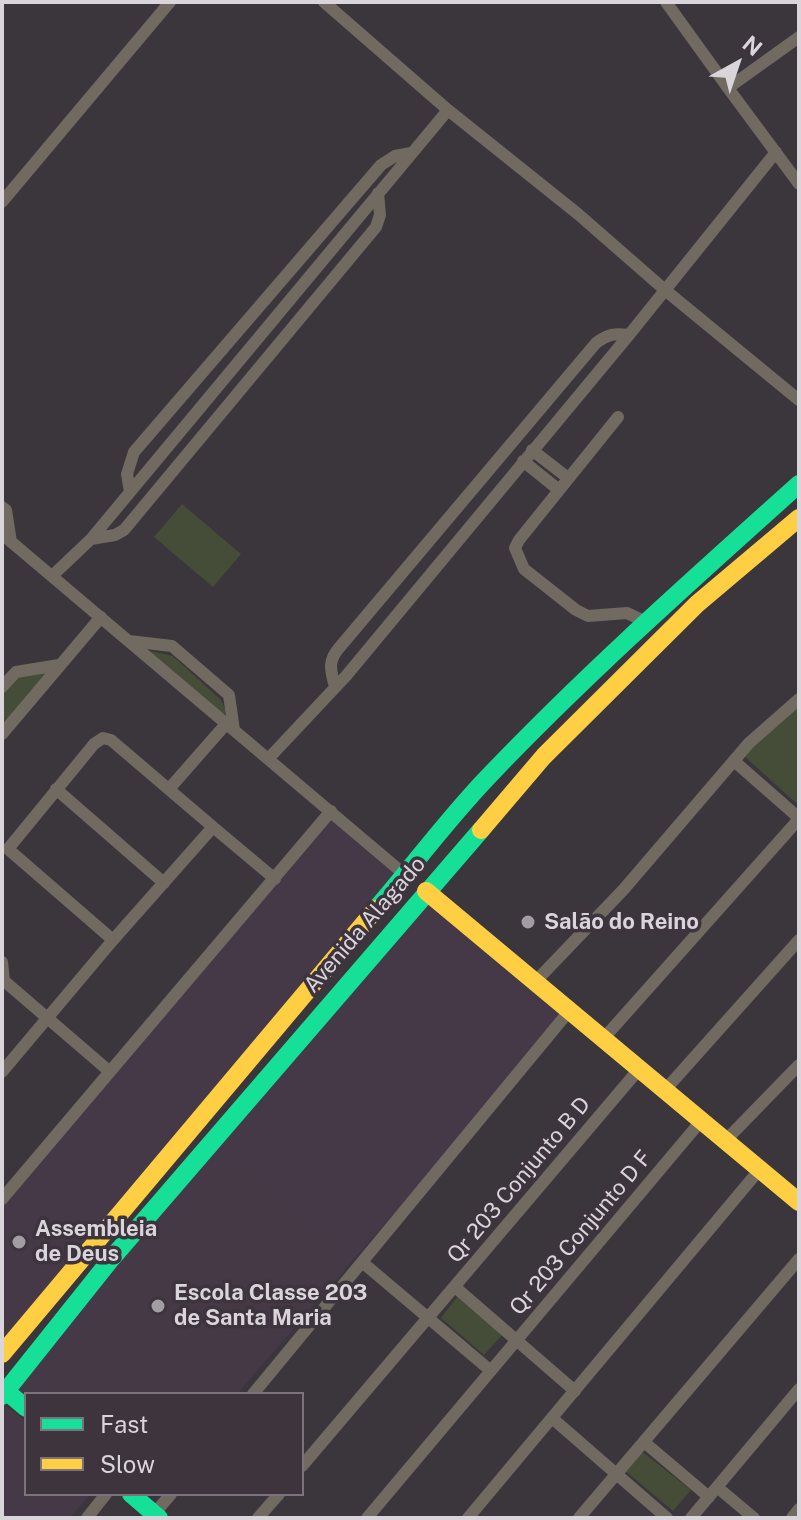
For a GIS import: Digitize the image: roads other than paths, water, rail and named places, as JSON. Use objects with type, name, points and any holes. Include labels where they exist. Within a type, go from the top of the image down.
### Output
[{"type":"main road","name":"Avenida Alagado","points":[[2,1354],[404,874],[512,751],[646,622],[798,486]]},
{"type":"main road","name":"Avenida Alagado","points":[[4,1394],[112,1258],[544,756],[697,604],[799,518]]},
{"type":"main road","points":[[426,891],[701,1121],[797,1195]]},
{"type":"main road","points":[[112,1258],[103,1255],[101,1248],[140,1203],[142,1184]]},
{"type":"main road","points":[[43,1347],[56,1322],[94,1275],[80,1263]]},
{"type":"main road","points":[[4,1394],[24,1407]]},
{"type":"main road","points":[[133,1496],[157,1516]]},
{"type":"street","points":[[2,202],[170,2]]},
{"type":"street","points":[[324,2],[448,110],[578,214],[799,400]]},
{"type":"street","points":[[666,2],[799,184]]},
{"type":"street","points":[[728,88],[799,37]]},
{"type":"street","points":[[52,576],[91,539],[448,110]]},
{"type":"street","points":[[269,758],[335,687],[629,335],[776,152]]},
{"type":"street","points":[[130,492],[127,474],[134,452],[381,165],[395,156],[411,153]]},
{"type":"street","points":[[91,539],[115,535],[124,530],[376,227],[380,215],[378,193]]},
{"type":"street","points":[[335,687],[330,667],[331,658],[339,648],[596,343],[616,333],[629,335]]},
{"type":"street","points":[[618,417],[515,548],[518,562],[524,569],[588,616],[627,613],[646,622]]},
{"type":"street","points":[[532,450],[568,478]]},
{"type":"street","points":[[523,461],[559,490]]},
{"type":"street","points":[[2,507],[6,510],[7,538],[404,874]]},
{"type":"street","points":[[2,734],[101,617]]},
{"type":"street","points":[[129,641],[172,646],[229,695],[230,727],[169,789]]},
{"type":"street","points":[[2,687],[16,672],[59,665]]},
{"type":"street","points":[[536,981],[624,889],[766,726],[799,699]]},
{"type":"street","points":[[113,940],[5,847],[94,744],[103,738],[111,740],[275,879]]},
{"type":"street","points":[[604,1038],[797,825],[734,761]]},
{"type":"street","points":[[56,789],[164,883]]},
{"type":"street","points":[[2,1199],[331,811]]},
{"type":"street","points":[[2,1072],[213,827]]},
{"type":"street","points":[[665,1090],[799,940]]},
{"type":"street","points":[[2,962],[3,980],[109,1071]]},
{"type":"street","points":[[255,1392],[570,1010]]},
{"type":"street","points":[[726,1140],[799,1065]]},
{"type":"street","name":"Qr 203 Conjunto B D","points":[[304,1464],[640,1068]]},
{"type":"street","name":"Qr 203 Conjunto D F","points":[[367,1518],[701,1121]]},
{"type":"street","points":[[468,1518],[760,1169]]},
{"type":"street","points":[[579,1518],[799,1259]]},
{"type":"street","points":[[362,1262],[491,1371]]},
{"type":"street","points":[[455,1287],[575,1391]]},
{"type":"street","points":[[691,1518],[799,1389]]},
{"type":"street","points":[[552,1418],[667,1518]]},
{"type":"street","points":[[644,1442],[754,1518]]},
{"type":"street","points":[[87,1518],[104,1496]]},
{"type":"street","points":[[157,1516],[170,1496]]},
{"type":"street","points":[[258,1518],[277,1496]]},
{"type":"street","points":[[792,1518],[799,1509]]},
{"type":"place","name":"Salão do Reino","points":[[528,922]]},
{"type":"place","name":"Assembleia de Deus","points":[[19,1242]]},
{"type":"place","name":"Escola Classe 203 de Santa Maria","points":[[158,1306]]}]
